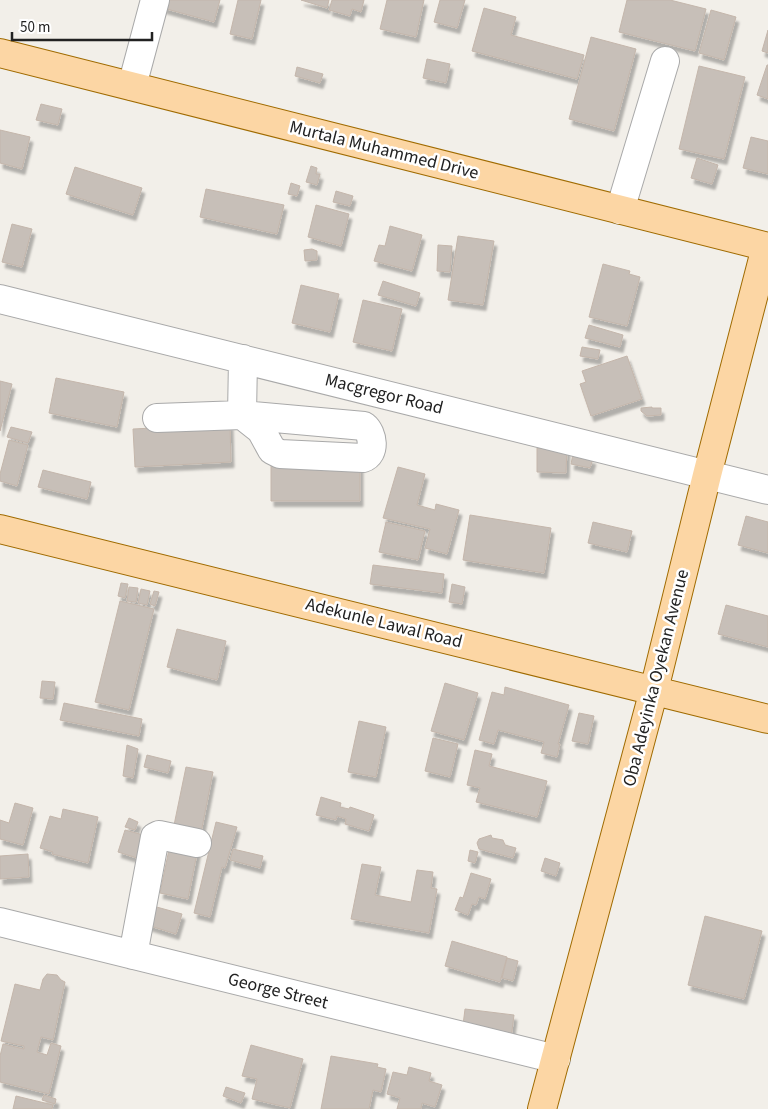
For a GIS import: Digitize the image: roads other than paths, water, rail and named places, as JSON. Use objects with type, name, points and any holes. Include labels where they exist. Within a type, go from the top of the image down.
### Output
[{"type":"main road","name":"Murtala Muhammed Drive","points":[[0,52],[767,247]]},
{"type":"main road","name":"Oba Adeyinka Oyekan Avenue","points":[[542,1109],[654,690],[707,474],[767,247]]},
{"type":"main road","name":"Adekunle Lawal Road","points":[[0,529],[768,719]]},
{"type":"street","points":[[132,86],[155,0]]},
{"type":"street","points":[[620,210],[665,61]]},
{"type":"street","name":"Macgregor Road","points":[[0,299],[768,490]]},
{"type":"street","points":[[156,418],[242,415],[243,359]]},
{"type":"street","points":[[133,955],[155,837],[159,835],[197,843]]},
{"type":"street","name":"George Street","points":[[0,922],[556,1059]]}]
